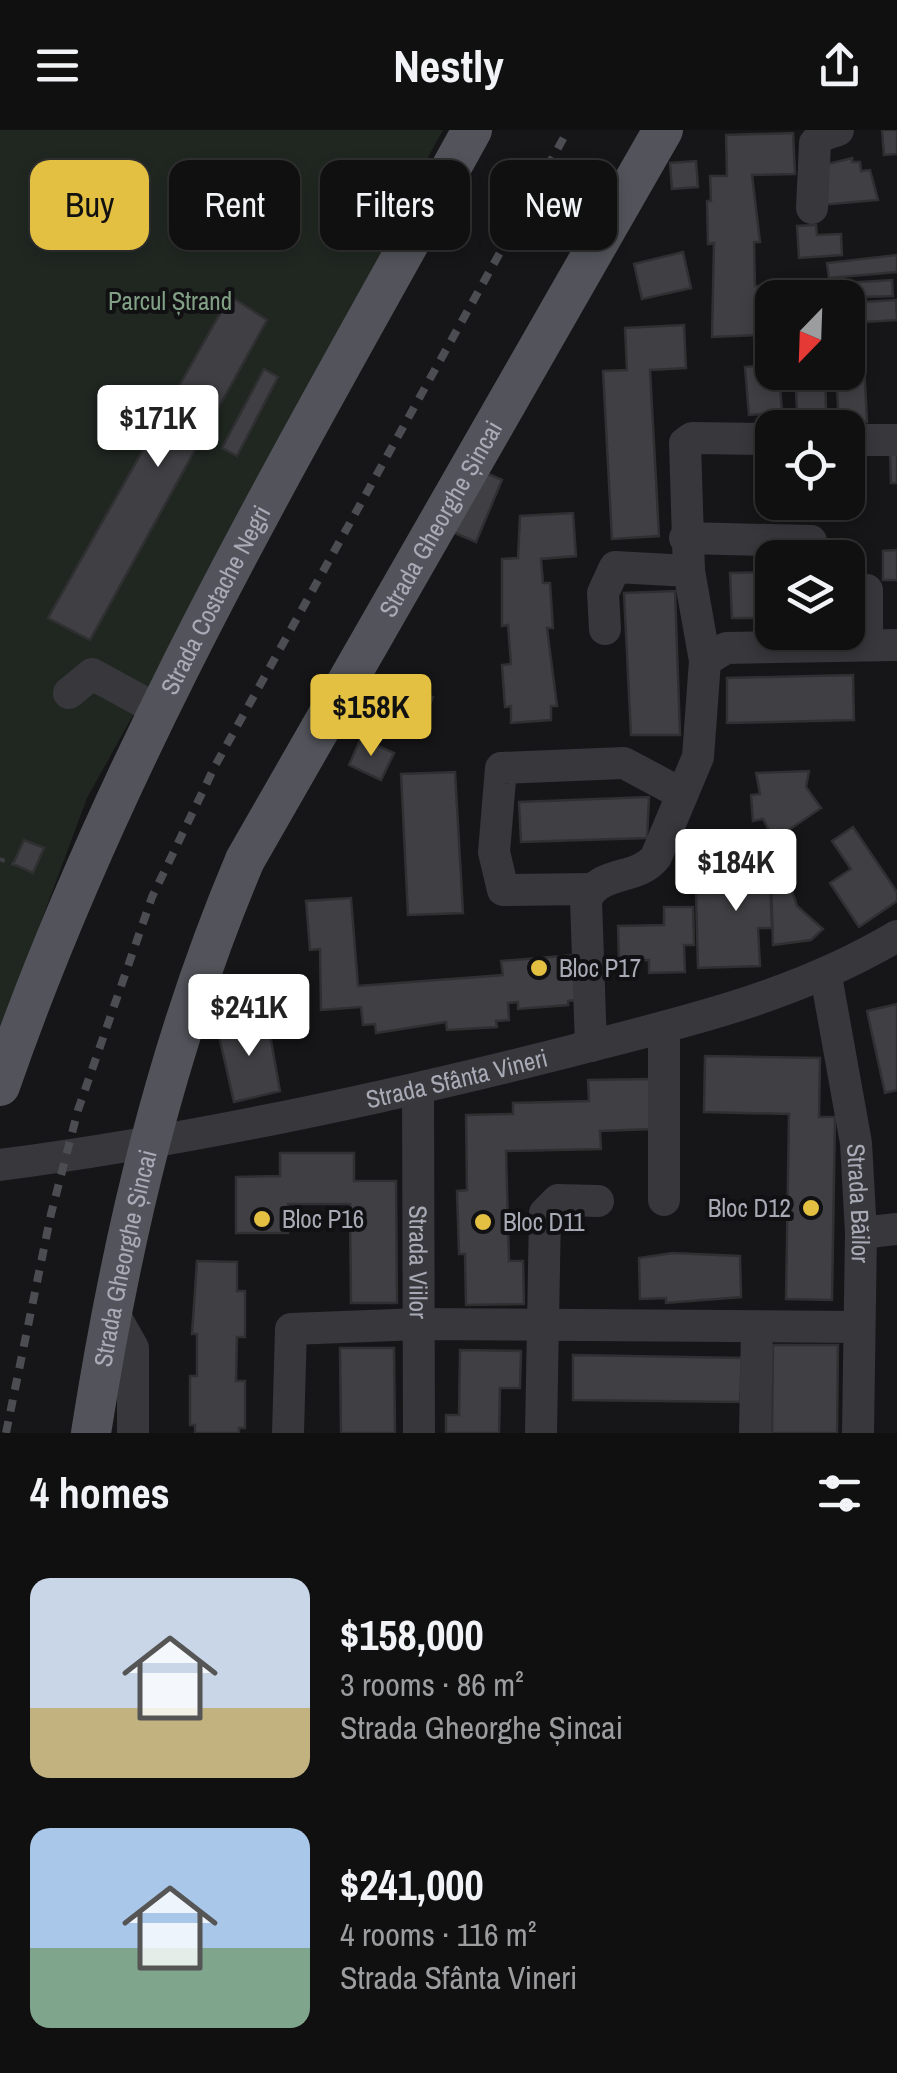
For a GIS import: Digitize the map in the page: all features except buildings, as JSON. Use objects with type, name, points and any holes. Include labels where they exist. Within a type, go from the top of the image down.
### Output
[{"type":"main road","name":"Strada Costache Negri","points":[[0,1086],[88,862],[156,709],[472,130]]},
{"type":"main road","name":"Strada Gheorghe Șincai","points":[[91,1433],[112,1310],[148,1145],[192,993],[244,860],[664,130]]},
{"type":"street","points":[[812,208],[816,143],[823,135],[838,130]]},
{"type":"street","points":[[680,793],[624,763],[502,768],[494,852],[503,890],[590,889],[646,870],[656,857],[698,756],[705,661],[685,538],[685,443],[692,438],[755,439]]},
{"type":"street","points":[[865,440],[897,440]]},
{"type":"street","points":[[685,538],[769,540]]},
{"type":"street","points":[[604,629],[603,593],[607,577],[615,567],[689,571]]},
{"type":"street","points":[[705,661],[726,648],[882,645],[867,590]]},
{"type":"street","points":[[89,672],[156,709]]},
{"type":"street","points":[[590,889],[586,900],[590,1046]]},
{"type":"street","name":"Strada Sfânta Vineri","points":[[0,1165],[148,1145],[418,1090],[751,1004],[826,976],[897,936]]},
{"type":"street","name":"Strada Băilor","points":[[826,976],[856,1143],[861,1233],[858,1433]]},
{"type":"street","points":[[664,1026],[664,1200]]},
{"type":"street","name":"Strada Viilor","points":[[418,1090],[419,1433]]},
{"type":"street","points":[[541,1433],[545,1212],[558,1200],[598,1200]]},
{"type":"street","points":[[861,1233],[897,1229]]},
{"type":"street","points":[[112,1310],[133,1348],[133,1433]]},
{"type":"street","points":[[288,1433],[291,1329],[420,1324],[859,1328]]},
{"type":"street","points":[[755,1433],[757,1327]]},
{"type":"path","points":[[0,860],[14,864]]},
{"type":"green space","name":"Parcul Ștrand","points":[[0,130],[443,130],[427,160],[320,160],[320,250],[384,250],[356,314],[87,798],[0,1032]]},
{"type":"railway","points":[[6,1433],[51,1214],[78,1110],[152,897],[215,766],[568,130]]},
{"type":"place","name":"Bloc P17","points":[[539,968]]},
{"type":"place","name":"Bloc D12","points":[[811,1208]]},
{"type":"place","name":"Bloc P16","points":[[262,1219]]},
{"type":"place","name":"Bloc D11","points":[[483,1222]]}]
